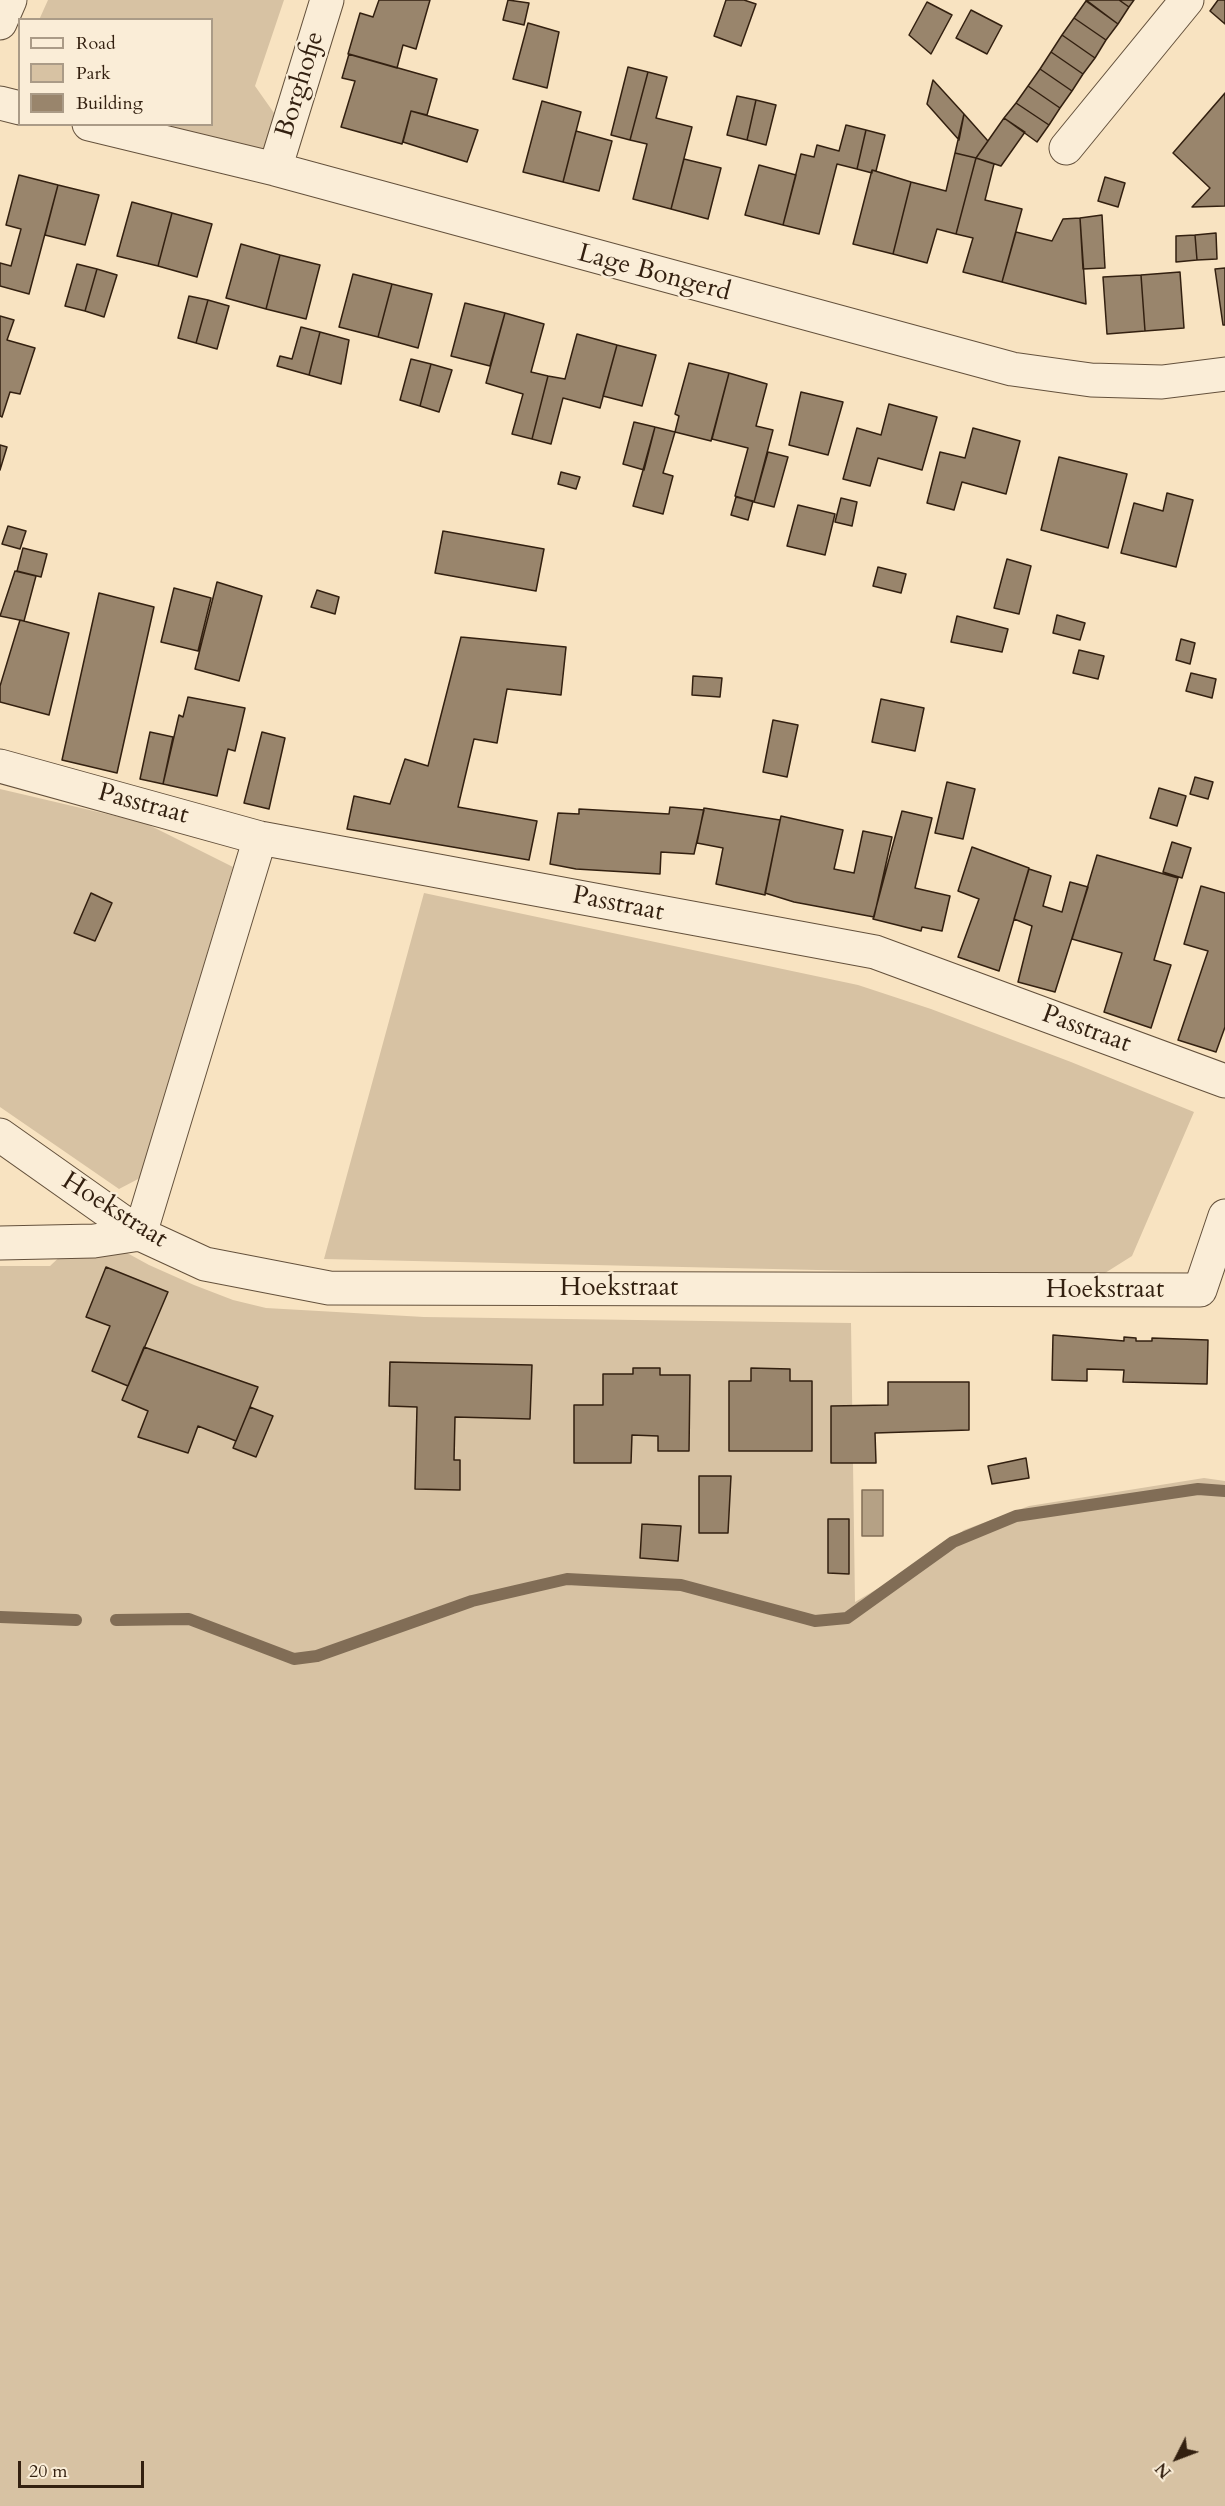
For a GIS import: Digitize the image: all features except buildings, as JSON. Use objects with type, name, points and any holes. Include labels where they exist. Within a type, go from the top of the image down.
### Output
[{"type":"street","points":[[0,23],[10,0]]},
{"type":"street","name":"Borghofje","points":[[275,170],[327,0]]},
{"type":"street","points":[[1066,148],[1187,0]]},
{"type":"street","points":[[0,103],[18,108]]},
{"type":"street","name":"Lage Bongerd","points":[[97,126],[275,170],[1012,369],[1091,380],[1162,382],[1225,374]]},
{"type":"street","name":"Passtraat","points":[[0,766],[260,838],[874,952],[1225,1081]]},
{"type":"street","points":[[0,1243],[94,1241],[140,1234],[260,838]]},
{"type":"street","name":"Hoekstraat","points":[[0,1136],[140,1234],[205,1264],[329,1288],[1213,1290],[1225,1216]]},
{"type":"green space","points":[[48,0],[284,0],[255,86],[274,113],[265,150],[169,126],[213,126],[213,18],[40,18]]},
{"type":"green space","points":[[0,789],[145,823],[233,867],[140,1178],[119,1189],[0,1107]]},
{"type":"green space","points":[[424,893],[858,985],[931,1009],[1194,1112],[1132,1256],[1105,1273],[1087,1276],[324,1259]]},
{"type":"green space","points":[[87,1231],[149,1265],[194,1285],[233,1300],[266,1308],[424,1317],[851,1323],[855,1602],[911,1569],[964,1530],[1029,1506],[1204,1478],[1225,1481],[1225,2506],[0,2506],[0,1266],[50,1266]]},
{"type":"shaded area","points":[[862,1490],[883,1490],[883,1536],[862,1536]]},
{"type":"waterway","points":[[116,1620],[189,1619],[294,1659],[317,1656],[472,1601],[567,1579],[681,1585],[815,1621],[847,1618],[953,1542],[1016,1516],[1198,1489],[1225,1491]]},
{"type":"waterway","points":[[0,1617],[76,1620]]}]
